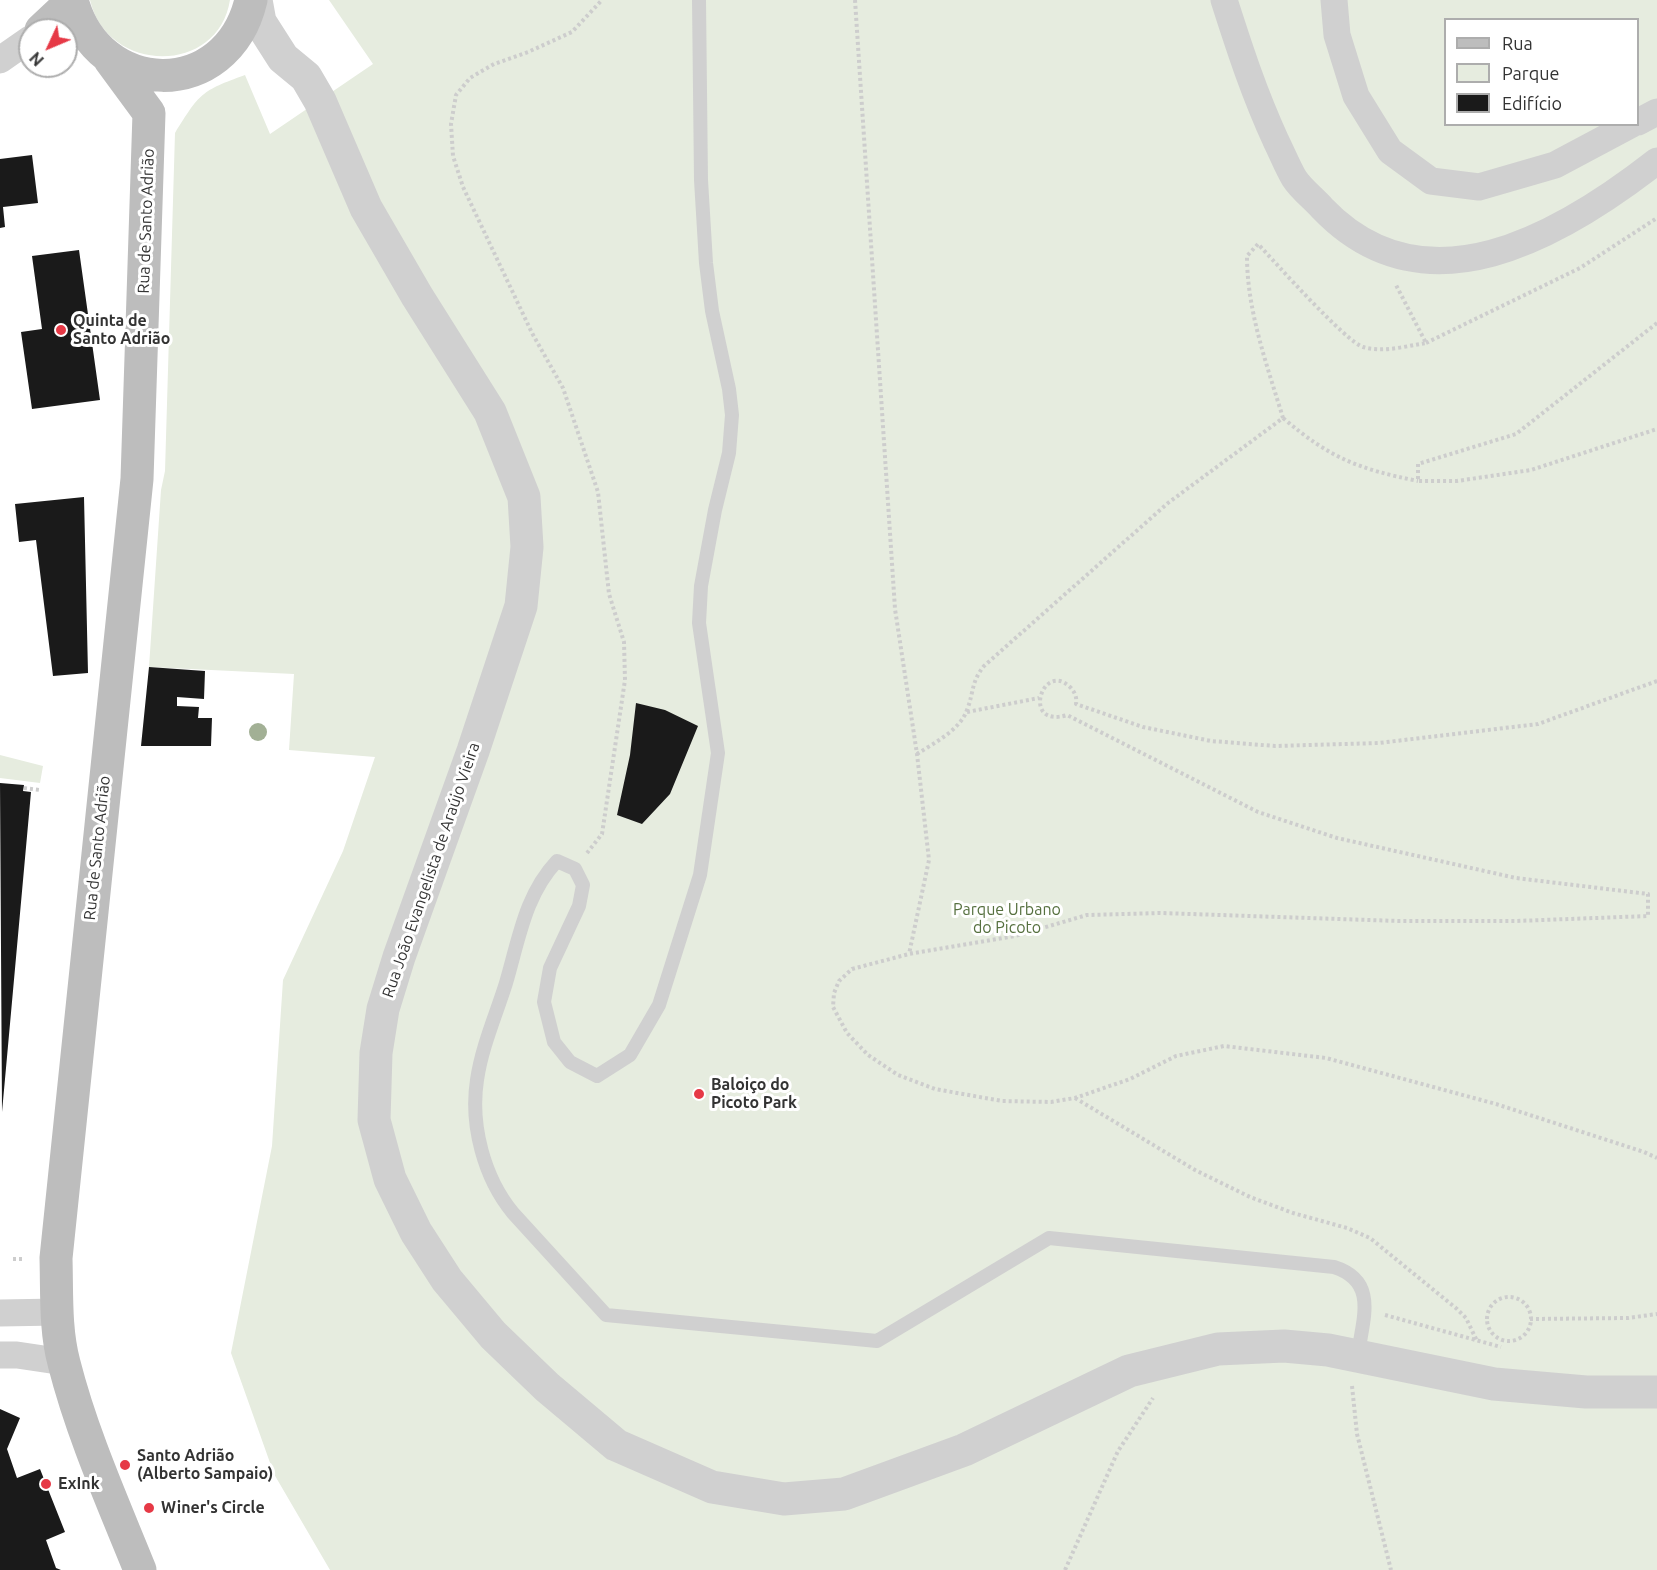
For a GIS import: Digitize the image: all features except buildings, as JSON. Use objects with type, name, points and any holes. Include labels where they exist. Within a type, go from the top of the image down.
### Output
[{"type":"main road","points":[[53,18],[72,0],[88,44],[149,113],[176,75]]},
{"type":"main road","points":[[88,44],[130,70],[152,76],[176,75],[206,65],[231,44],[241,30],[251,0]]},
{"type":"main road","name":"Rua de Santo Adrião","points":[[140,1570],[90,1441],[64,1362],[58,1312],[56,1258],[137,479],[149,113]]},
{"type":"street","name":"Rua João Evangelista de Araújo Vieira","points":[[256,0],[260,22],[283,58],[306,77],[320,101],[366,208],[417,296],[490,412],[524,497],[526,547],[521,606],[383,1009],[376,1053],[374,1120],[390,1179],[416,1232],[453,1287],[501,1342],[547,1387],[616,1445],[712,1487],[784,1499],[844,1494],[964,1450],[1129,1371],[1218,1349],[1284,1346],[1355,1369],[1586,1392],[1657,1392]]},
{"type":"street","points":[[1224,0],[1252,90],[1294,179],[1341,228],[1369,246],[1399,258],[1428,262],[1465,259],[1524,244],[1619,190],[1657,161]]},
{"type":"street","points":[[1334,0],[1337,35],[1356,96],[1390,151],[1431,182],[1479,187],[1555,165],[1628,126]]},
{"type":"street","name":"Rua João Evangelista de Araújo Vieira","points":[[231,44],[283,58]]},
{"type":"street","points":[[0,60],[18,47]]},
{"type":"street","points":[[1639,121],[1657,112]]},
{"type":"street","points":[[0,1313],[58,1312]]},
{"type":"street","points":[[0,1355],[17,1355],[64,1362]]},
{"type":"lane","points":[[699,0],[701,180],[706,263],[712,311],[729,389],[732,415],[729,453],[701,586],[699,623],[718,753],[700,874],[659,1005],[630,1055],[597,1076],[570,1062],[554,1042],[544,1002],[550,968],[579,906],[583,885],[575,869],[556,861],[542,877],[526,910],[477,1080],[476,1108],[484,1159],[500,1197],[606,1315],[877,1341],[1049,1238],[1334,1267],[1346,1271],[1362,1288],[1364,1310],[1355,1369]]},
{"type":"path","points":[[575,869],[602,834],[625,680],[624,642],[609,594],[598,492],[582,443],[563,388],[532,333],[463,187],[453,156],[451,124],[456,94],[470,78],[494,64],[528,52],[572,32],[602,0]]},
{"type":"path","points":[[855,0],[895,609],[917,754],[929,860],[909,954]]},
{"type":"path","points":[[1657,218],[1580,268],[1426,343],[1388,349],[1361,347],[1321,310],[1258,244],[1247,256],[1247,282],[1262,348],[1283,418],[1336,456],[1371,472],[1418,480],[1457,481],[1531,470],[1657,429]]},
{"type":"path","points":[[1399,258],[1395,283],[1426,343]]},
{"type":"path","points":[[1418,480],[1418,464],[1516,434],[1657,323]]},
{"type":"path","points":[[917,754],[950,732],[967,712],[973,682],[984,666],[1168,503],[1283,418]]},
{"type":"path","points":[[1657,681],[1538,724],[1378,744],[1286,746],[1211,741],[1143,727],[1076,704],[1072,689],[1058,681],[1042,689],[1039,698],[1041,709],[1047,715],[1067,716],[1258,812],[1337,838],[1423,859],[1516,878],[1648,894],[1648,916],[1516,921],[1399,921],[1160,913],[1087,915],[1015,936],[909,954],[852,969],[838,981],[833,1007],[847,1033],[868,1055],[898,1075],[935,1089],[1002,1101],[1051,1102],[1075,1098],[1130,1079],[1176,1056],[1224,1046],[1326,1058],[1496,1104],[1657,1158]]},
{"type":"path","points":[[967,712],[1039,698]]},
{"type":"path","points":[[24,788],[40,790]]},
{"type":"path","points":[[1075,1098],[1195,1170],[1250,1197],[1293,1213],[1347,1228],[1370,1238],[1457,1309],[1466,1318],[1477,1341]]},
{"type":"path","points":[[1510,1297],[1520,1300],[1528,1309],[1530,1319],[1525,1334],[1505,1341],[1495,1336],[1488,1328],[1486,1316],[1490,1306],[1499,1299],[1510,1297]]},
{"type":"path","points":[[1364,1310],[1501,1347]]},
{"type":"path","points":[[1530,1319],[1628,1318],[1657,1314]]},
{"type":"path","points":[[1355,1369],[1357,1434],[1391,1570]]},
{"type":"path","points":[[1065,1570],[1118,1451],[1155,1395]]},
{"type":"green space","points":[[90,0],[230,0],[221,25],[205,42],[185,53],[162,56],[139,53],[117,42],[100,24]]},
{"type":"green space","name":"Parque Urbano do Picoto","points":[[329,0],[1657,0],[1657,1570],[330,1570],[274,1474],[231,1353],[272,1146],[283,980],[343,851],[375,757],[289,750],[294,674],[149,667],[161,490],[165,471],[175,133],[190,109],[203,95],[219,85],[245,75],[270,134],[373,64]]},
{"type":"green space","points":[[0,755],[43,766],[40,783],[0,778]]},
{"type":"place","name":"Quinta de Santo Adrião","points":[[61,330]]},
{"type":"place","name":"Baloiço do Picoto Park","points":[[699,1094]]},
{"type":"place","name":"Santo Adrião (Alberto Sampaio)","points":[[125,1465]]},
{"type":"place","name":"ExInk","points":[[46,1484]]},
{"type":"place","name":"Winer's Circle","points":[[149,1508]]}]
